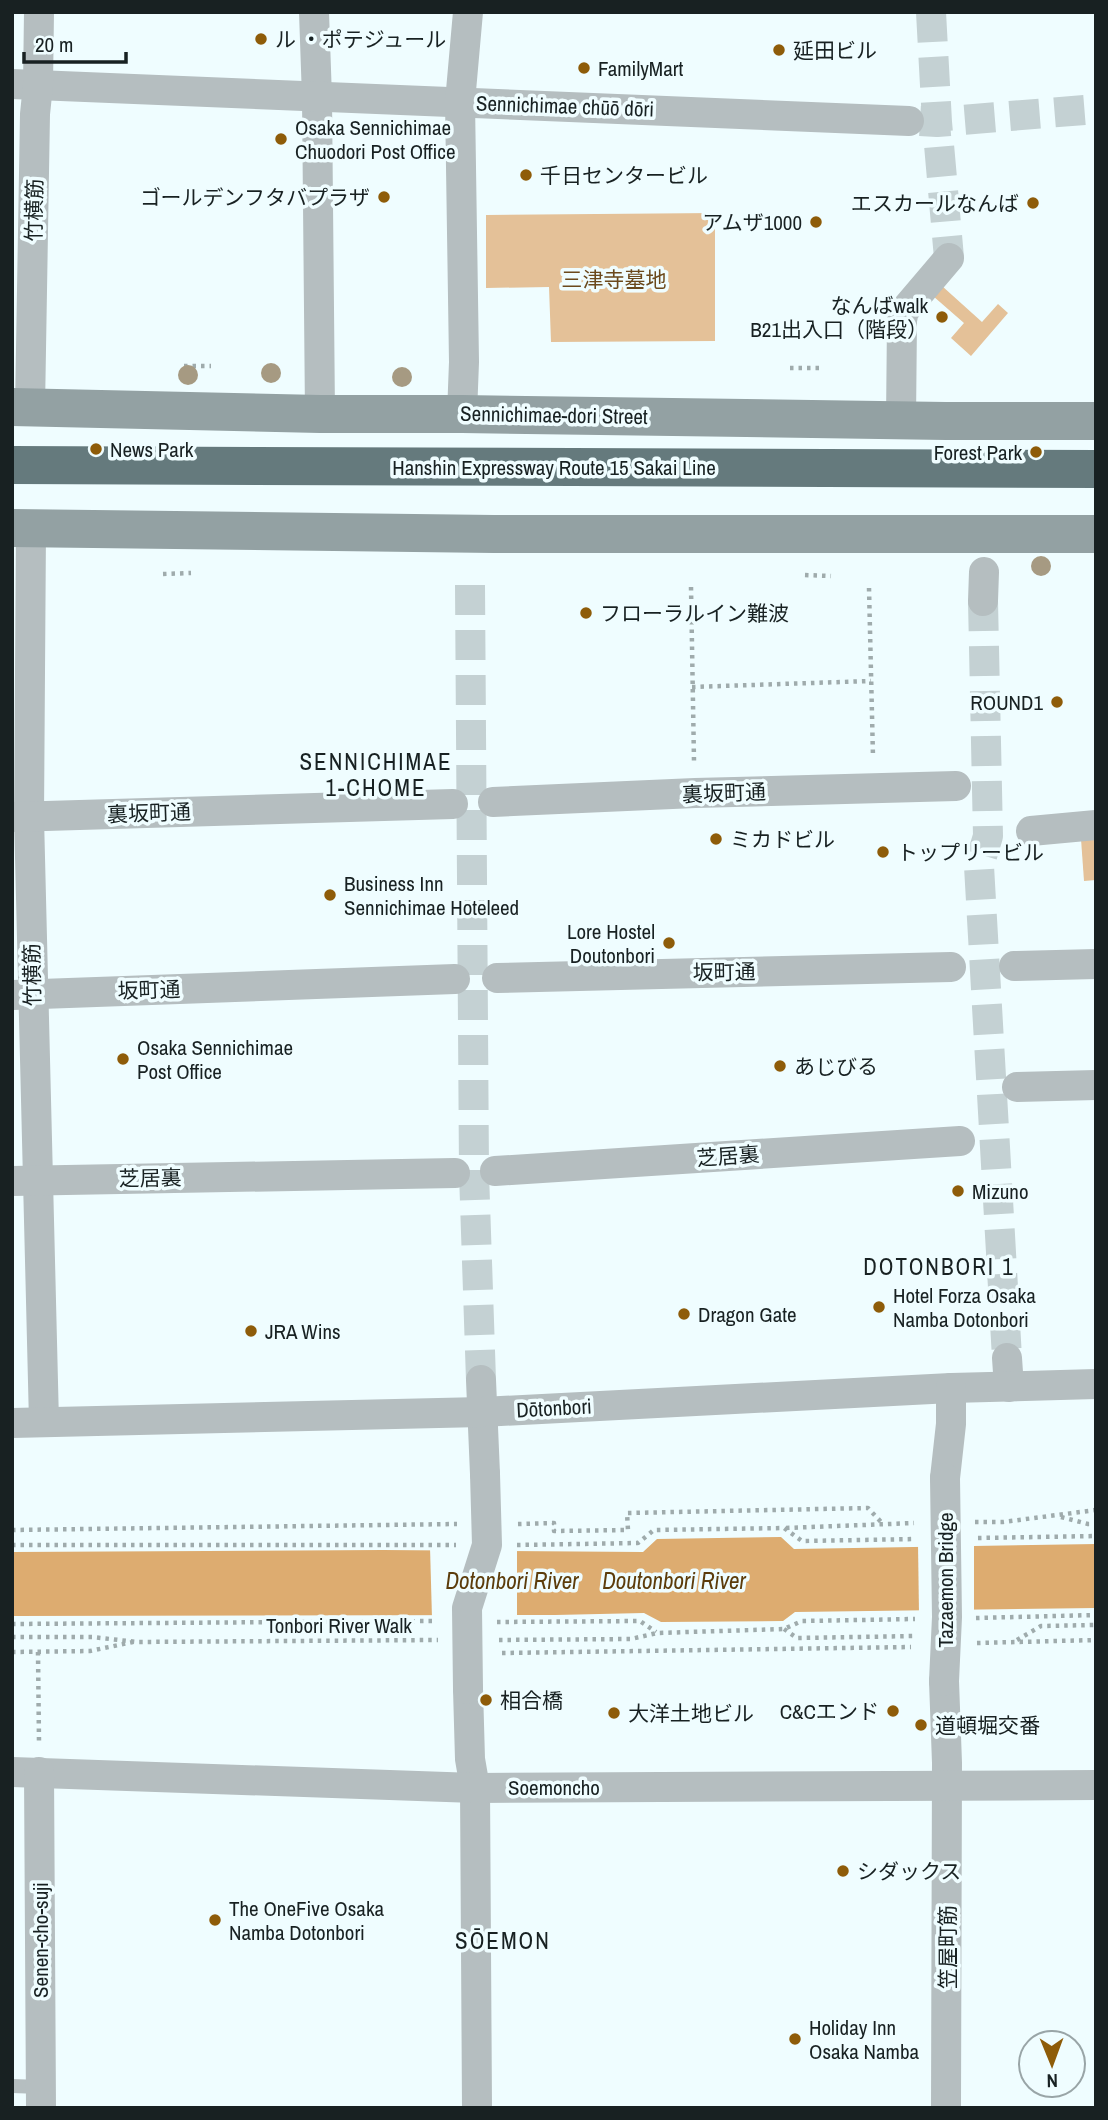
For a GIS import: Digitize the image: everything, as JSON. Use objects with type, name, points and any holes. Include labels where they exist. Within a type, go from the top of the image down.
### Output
[{"type":"highway","name":"Hanshin Expressway Route 15 Sakai Line","points":[[12,465],[1096,469]]},
{"type":"main road","name":"Sennichimae-dori Street","points":[[21,408],[320,414],[1096,421]]},
{"type":"main road","points":[[22,528],[494,534],[1096,534]]},
{"type":"street","name":"竹横筋","points":[[21,408],[35,114],[25,84],[39,12]]},
{"type":"street","points":[[314,12],[320,414]]},
{"type":"street","points":[[462,414],[464,362],[460,102],[468,12]]},
{"type":"street","name":"Sennichimae chūō dōri","points":[[25,84],[909,121]]},
{"type":"street","points":[[901,420],[904,311],[949,258]]},
{"type":"street","name":"竹横筋","points":[[22,528],[20,817],[25,1180],[44,1422]]},
{"type":"street","name":"裏坂町通","points":[[493,802],[956,786]]},
{"type":"street","name":"裏坂町通","points":[[20,817],[453,804]]},
{"type":"street","points":[[1031,831],[1096,825]]},
{"type":"street","points":[[1014,966],[1096,964]]},
{"type":"street","name":"坂町通","points":[[496,978],[951,967]]},
{"type":"street","name":"坂町通","points":[[22,995],[454,979]]},
{"type":"street","points":[[1017,1087],[1096,1085]]},
{"type":"street","name":"芝居裏","points":[[495,1171],[960,1141]]},
{"type":"street","name":"芝居裏","points":[[25,1180],[455,1173]]},
{"type":"street","name":"Dōtonbori","points":[[12,1423],[482,1412],[951,1388],[1008,1373],[1096,1384]]},
{"type":"street","points":[[477,2108],[475,1788],[470,1759],[467,1608],[486,1545],[481,1380]]},
{"type":"street","name":"Tazaemon Bridge","points":[[947,1786],[944,1681],[947,1617],[945,1478],[951,1424],[951,1388]]},
{"type":"street","name":"Soemoncho","points":[[26,1772],[475,1788],[1096,1785]]},
{"type":"street","name":"Senen-cho-suji","points":[[26,1772],[31,2094]]},
{"type":"street","name":"笠屋町筋","points":[[946,2108],[947,1786]]},
{"type":"path","points":[[184,366],[211,366]]},
{"type":"path","points":[[790,368],[823,368]]},
{"type":"path","points":[[163,574],[191,573]]},
{"type":"path","points":[[805,575],[831,576]]},
{"type":"path","points":[[691,587],[695,793]]},
{"type":"path","points":[[869,588],[874,789]]},
{"type":"path","points":[[692,687],[871,681]]},
{"type":"path","points":[[974,1522],[1003,1522],[1096,1510]]},
{"type":"path","points":[[1057,1516],[1096,1524]]},
{"type":"path","points":[[517,1545],[638,1543],[654,1530],[868,1527],[918,1523]]},
{"type":"path","points":[[784,1528],[802,1541],[928,1539]]},
{"type":"path","points":[[554,1531],[554,1544]]},
{"type":"path","points":[[970,1538],[1096,1536]]},
{"type":"path","points":[[12,1545],[430,1544]]},
{"type":"path","name":"Tonbori River Walk","points":[[12,1624],[432,1621]]},
{"type":"path","points":[[517,1622],[640,1621],[657,1633]]},
{"type":"path","points":[[1015,1641],[1041,1626],[1096,1625]]},
{"type":"path","points":[[486,1640],[631,1639],[657,1633],[784,1629],[797,1638],[920,1636]]},
{"type":"path","points":[[882,1636],[882,1648]]},
{"type":"path","name":"Tonbori River Walk","points":[[12,1637],[92,1637],[137,1642],[444,1640]]},
{"type":"path","points":[[541,1640],[542,1652]]},
{"type":"path","points":[[985,1642],[1096,1640]]},
{"type":"path","name":"Tonbori River Walk","points":[[12,1652],[90,1651],[137,1642]]},
{"type":"path","points":[[502,1653],[911,1647]]},
{"type":"path","points":[[26,1772],[38,1652]]},
{"type":"green space","name":"三津寺墓地","points":[[715,213],[715,341],[551,342],[549,287],[486,288],[486,215]]},
{"type":"green space","points":[[942,286],[982,322],[998,304],[1008,313],[971,356],[951,338],[964,323],[933,296]]},
{"type":"green space","points":[[1096,838],[1096,880],[1084,881],[1081,839]]},
{"type":"water","name":"Doutonbori River","points":[[781,1537],[794,1549],[1096,1544],[1096,1608],[795,1612],[783,1621],[661,1622],[644,1613],[12,1616],[12,1552],[643,1552],[657,1539]]},
{"type":"pier","points":[[974,1542],[974,1613],[919,1614],[918,1543]]},
{"type":"pier","points":[[430,1547],[517,1547],[517,1618],[432,1618]]},
{"type":"tunnel","points":[[931,12],[949,258]]},
{"type":"tunnel","points":[[920,121],[937,122],[1096,109]]},
{"type":"tunnel","points":[[470,585],[474,1173],[481,1380]]},
{"type":"tunnel","points":[[983,601],[988,836],[979,866],[1007,1358]]},
{"type":"place","name":"ル ・ポテジュール","points":[[261,39]]},
{"type":"place","name":"延田ビル","points":[[779,50]]},
{"type":"place","name":"FamilyMart","points":[[584,68]]},
{"type":"place","name":"Osaka Sennichimae Chuodori Post Office","points":[[281,139]]},
{"type":"place","name":"千日センタービル","points":[[526,175]]},
{"type":"place","name":"ゴールデンフタバプラザ","points":[[384,197]]},
{"type":"place","name":"エスカールなんば","points":[[1033,203]]},
{"type":"place","name":"アムザ1000","points":[[816,222]]},
{"type":"place","name":"なんばwalk B21出入口（階段）","points":[[942,317]]},
{"type":"place","name":"News Park","points":[[96,449]]},
{"type":"place","name":"Forest Park","points":[[1036,452]]},
{"type":"place","name":"フローラルイン難波","points":[[586,613]]},
{"type":"place","name":"ROUND1","points":[[1057,702]]},
{"type":"place","name":"ミカドビル","points":[[716,839]]},
{"type":"place","name":"トップリービル","points":[[883,852]]},
{"type":"place","name":"Business Inn Sennichimae Hoteleed","points":[[330,895]]},
{"type":"place","name":"Lore Hostel Doutonbori","points":[[669,943]]},
{"type":"place","name":"Osaka Sennichimae Post Office","points":[[123,1059]]},
{"type":"place","name":"あじびる","points":[[780,1066]]},
{"type":"place","name":"Mizuno","points":[[958,1191]]},
{"type":"place","name":"Hotel Forza Osaka Namba Dotonbori","points":[[879,1307]]},
{"type":"place","name":"Dragon Gate","points":[[684,1314]]},
{"type":"place","name":"JRA Wins","points":[[251,1331]]},
{"type":"place","name":"相合橋","points":[[486,1700]]},
{"type":"place","name":"C&Cエンド","points":[[893,1711]]},
{"type":"place","name":"大洋土地ビル","points":[[614,1713]]},
{"type":"place","name":"道頓堀交番","points":[[921,1725]]},
{"type":"place","name":"シダックス","points":[[843,1871]]},
{"type":"place","name":"The OneFive Osaka Namba Dotonbori","points":[[215,1920]]},
{"type":"place","name":"Holiday Inn Osaka Namba","points":[[795,2039]]},
{"type":"district","name":"SENNICHIMAE 1-CHOME","points":[[376,774]]},
{"type":"district","name":"DOTONBORI 1","points":[[939,1266]]},
{"type":"district","name":"SŌEMON","points":[[503,1940]]},
{"type":"water label","name":"Dotonbori River","points":[[512,1580]]}]
